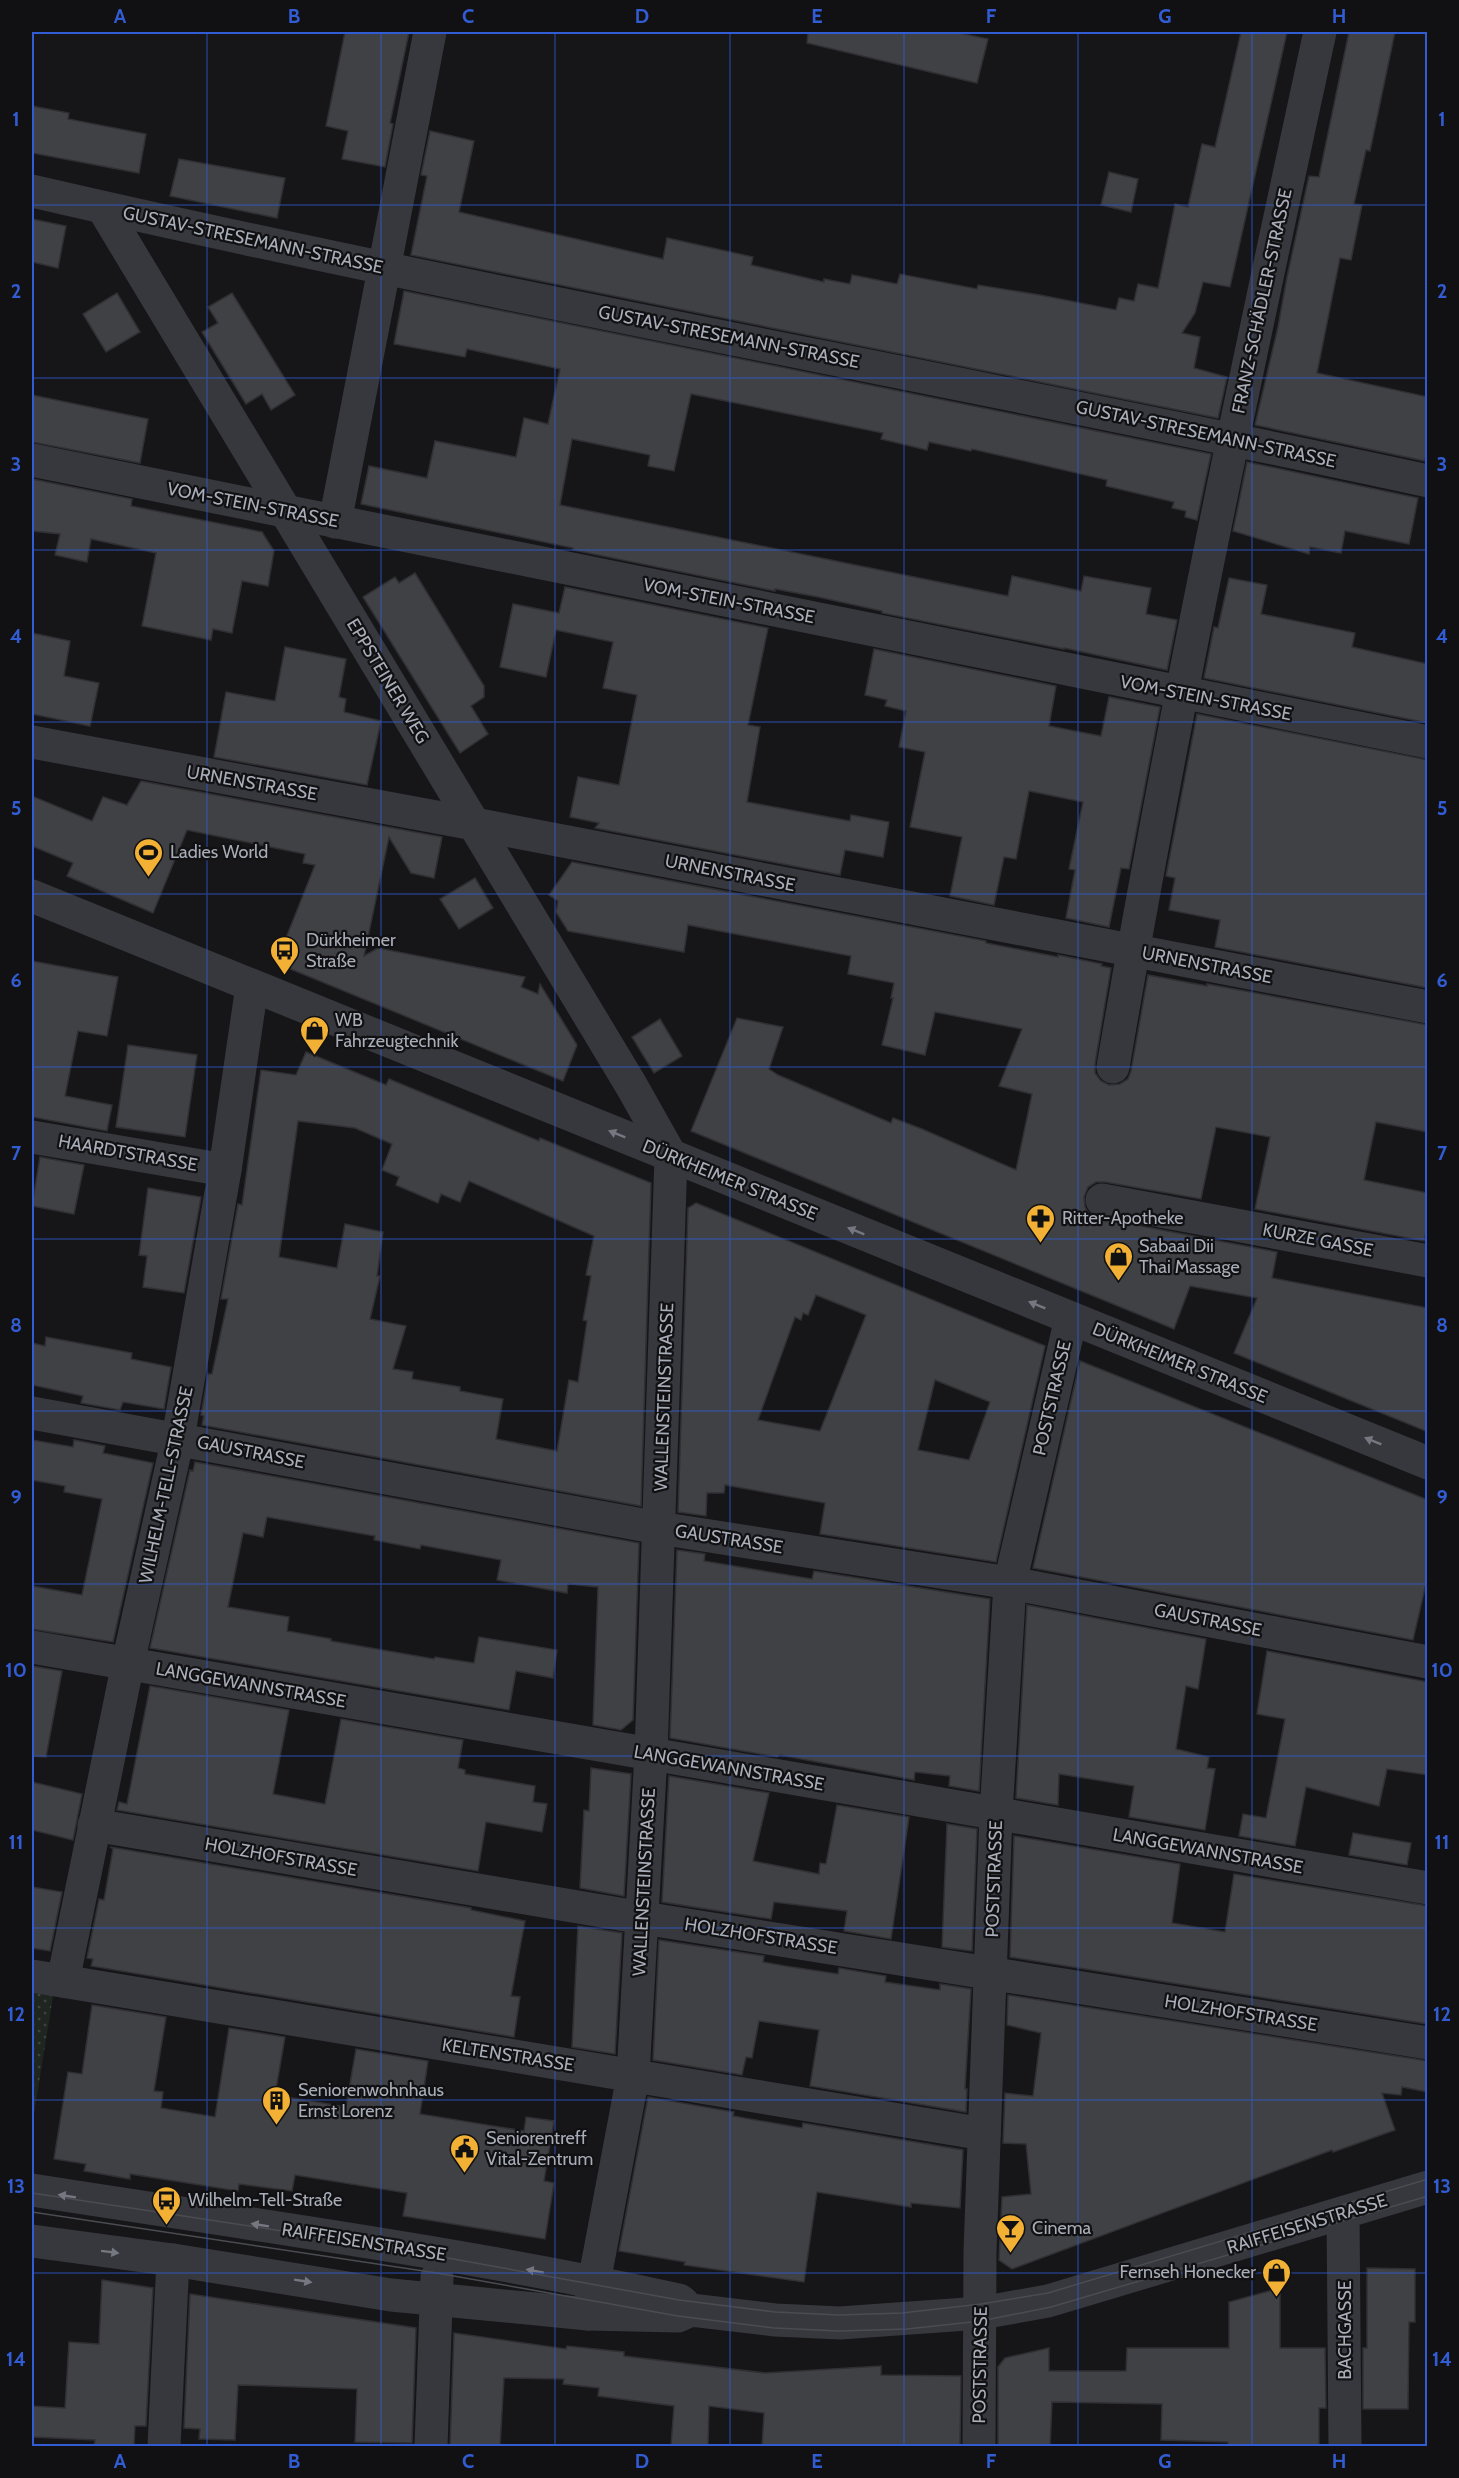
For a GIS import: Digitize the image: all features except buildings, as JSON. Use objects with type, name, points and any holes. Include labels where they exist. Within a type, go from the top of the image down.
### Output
[{"type":"street","points":[[335,522],[430,32]]},
{"type":"street","name":"FRANZ-SCHÄDLER-STRASSE","points":[[1113,1067],[1132,951],[1232,438],[1320,32]]},
{"type":"street","name":"GUSTAV-STRESEMANN-STRASSE","points":[[32,191],[383,267],[1232,438],[1428,481]]},
{"type":"street","name":"EPPSTEINER WEG","points":[[103,208],[671,1156]]},
{"type":"street","name":"VOM-STEIN-STRASSE","points":[[32,460],[1428,742]]},
{"type":"street","name":"URNENSTRASSE","points":[[32,742],[474,824],[1428,1007]]},
{"type":"street","name":"DÜRKHEIMER STRASSE","points":[[32,896],[1428,1463]]},
{"type":"street","name":"WILHELM-TELL-STRASSE","points":[[63,1981],[128,1663],[178,1438],[225,1170],[252,986]]},
{"type":"street","name":"HAARDTSTRASSE","points":[[32,1137],[225,1170]]},
{"type":"street","name":"WALLENSTEINSTRASSE","points":[[588,2313],[633,2076],[651,1755],[671,1156]]},
{"type":"street","name":"KURZE GASSE","points":[[1102,1200],[1428,1261]]},
{"type":"street","name":"POSTSTRASSE","points":[[979,2446],[980,2251],[984,2134],[996,1814],[1010,1582],[1071,1318]]},
{"type":"street","name":"GAUSTRASSE","points":[[32,1413],[659,1528],[1010,1582],[1428,1662]]},
{"type":"street","name":"LANGGEWANNSTRASSE","points":[[32,1647],[1428,1888]]},
{"type":"street","name":"HOLZHOFSTRASSE","points":[[94,1825],[643,1918],[1428,2043]]},
{"type":"street","name":"KELTENSTRASSE","points":[[32,1976],[984,2134]]},
{"type":"street","name":"RAIFFEISENSTRASSE","points":[[32,2190],[438,2254],[593,2282],[679,2301],[691,2310],[775,2320],[840,2323],[981,2313],[1048,2301],[1428,2187]]},
{"type":"street","name":"BACHGASSE","points":[[1343,2213],[1345,2446]]},
{"type":"street","name":"RAIFFEISENSTRASSE","points":[[32,2241],[173,2260],[391,2295],[588,2313],[678,2316],[691,2310]]},
{"type":"street","points":[[430,2446],[438,2254]]},
{"type":"street","points":[[164,2446],[173,2260]]},
{"type":"shaded area","points":[[32,1986],[54,1990],[32,2126]]},
{"type":"tram line","points":[[32,2193],[387,2247],[679,2300],[775,2312],[839,2315],[902,2313],[981,2304],[1048,2293],[1428,2179]]},
{"type":"tram line","points":[[32,2212],[437,2273],[678,2316],[774,2328],[839,2331],[907,2329],[981,2321],[1051,2307],[1428,2196]]},
{"type":"place","name":"Ladies World","points":[[149,878]]},
{"type":"place","name":"Dürkheimer Straße","points":[[285,976]]},
{"type":"place","name":"WB Fahrzeugtechnik","points":[[314,1056]]},
{"type":"place","name":"Ritter-Apotheke","points":[[1041,1244]]},
{"type":"place","name":"Sabaai Dii Thai Massage","points":[[1118,1282]]},
{"type":"place","name":"Seniorenwohnhaus Ernst Lorenz","points":[[277,2126]]},
{"type":"place","name":"Seniorentreff Vital-Zentrum","points":[[465,2174]]},
{"type":"place","name":"Wilhelm-Tell-Straße","points":[[167,2226]]},
{"type":"place","name":"Cinema","points":[[1011,2254]]},
{"type":"place","name":"Fernseh Honecker","points":[[1277,2298]]}]
